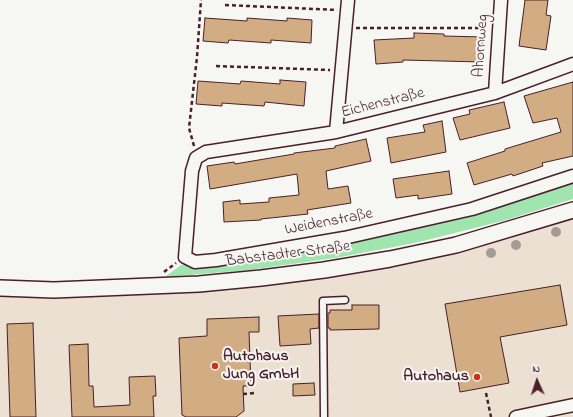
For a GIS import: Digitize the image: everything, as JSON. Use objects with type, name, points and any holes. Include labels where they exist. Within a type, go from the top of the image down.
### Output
[{"type":"street","name":"Ahornweg","points":[[495,93],[501,0]]},
{"type":"street","points":[[336,132],[348,5]]},
{"type":"street","name":"Eichenstraße","points":[[196,158],[206,152],[336,132],[495,93],[573,64]]},
{"type":"street","name":"Weidenstraße","points":[[196,158],[192,171],[185,257],[195,262],[216,260],[352,236],[472,209],[573,176]]},
{"type":"street","name":"Babstadter Straße","points":[[0,288],[54,290],[192,284],[261,278],[316,271],[390,259],[456,245],[573,210]]},
{"type":"street","points":[[516,417],[573,404]]},
{"type":"lane","points":[[324,417],[322,301],[345,300]]},
{"type":"path","points":[[196,158],[189,128],[197,57],[201,0]]},
{"type":"path","points":[[225,5],[348,5]]},
{"type":"path","points":[[345,28],[499,28]]},
{"type":"path","points":[[216,66],[341,71]]},
{"type":"path","points":[[243,394],[255,393]]},
{"type":"path","points":[[486,393],[491,417]]},
{"type":"shaded area","points":[[573,212],[573,417],[0,417],[0,297],[200,292],[345,275],[482,239]]},
{"type":"green space","points":[[573,184],[573,199],[506,220],[415,243],[335,258],[249,270],[165,277],[181,265],[196,265],[326,247],[481,213]]},
{"type":"building","points":[[525,0],[548,0],[546,15],[551,16],[546,50],[519,46]]},
{"type":"building","points":[[205,18],[247,21],[247,18],[287,21],[287,18],[312,20],[311,43],[271,40],[271,43],[229,40],[228,43],[203,41]]},
{"type":"building","points":[[414,33],[444,34],[444,36],[483,37],[482,62],[403,60],[403,62],[376,64],[374,40],[414,38]]},
{"type":"building","points":[[280,80],[306,82],[304,106],[265,102],[264,106],[222,103],[222,106],[196,104],[198,81],[240,84],[241,81],[280,84]]},
{"type":"building","points":[[573,82],[573,156],[542,163],[543,166],[513,176],[512,174],[474,185],[467,163],[505,151],[505,149],[561,132],[557,118],[533,123],[524,96]]},
{"type":"building","points":[[504,102],[510,128],[460,140],[453,118],[470,114],[469,110]]},
{"type":"building","points":[[442,121],[446,152],[391,163],[387,138],[425,132],[423,125]]},
{"type":"building","points":[[366,139],[371,161],[326,171],[328,189],[348,186],[351,203],[307,210],[308,214],[261,220],[224,222],[223,202],[240,200],[240,204],[269,202],[269,198],[299,195],[297,174],[210,189],[207,166],[234,162],[235,164],[294,153],[335,148],[335,146]]},
{"type":"building","points":[[449,171],[452,194],[418,199],[418,195],[396,198],[393,179]]},
{"type":"building","points":[[560,285],[567,325],[500,337],[509,383],[460,392],[445,304]]},
{"type":"building","points":[[352,305],[379,305],[379,329],[330,330],[330,328],[328,328],[328,313],[330,313],[330,310],[352,310]]},
{"type":"building","points":[[319,314],[319,328],[310,329],[311,344],[280,346],[278,316]]},
{"type":"building","name":"Autohaus Jung GmbH","points":[[259,317],[259,332],[249,332],[251,386],[243,386],[244,411],[236,417],[186,417],[182,415],[179,338],[207,336],[207,319]]},
{"type":"building","points":[[33,323],[36,417],[10,417],[7,324]]},
{"type":"building","points":[[88,344],[89,386],[93,386],[94,407],[130,405],[129,377],[155,376],[156,396],[153,396],[154,417],[72,417],[69,345]]},
{"type":"building","points":[[314,383],[315,395],[293,396],[293,384]]},
{"type":"place","name":"Autohaus Jung GmbH","points":[[215,366]]},
{"type":"place","name":"Autohaus","points":[[477,377]]}]
